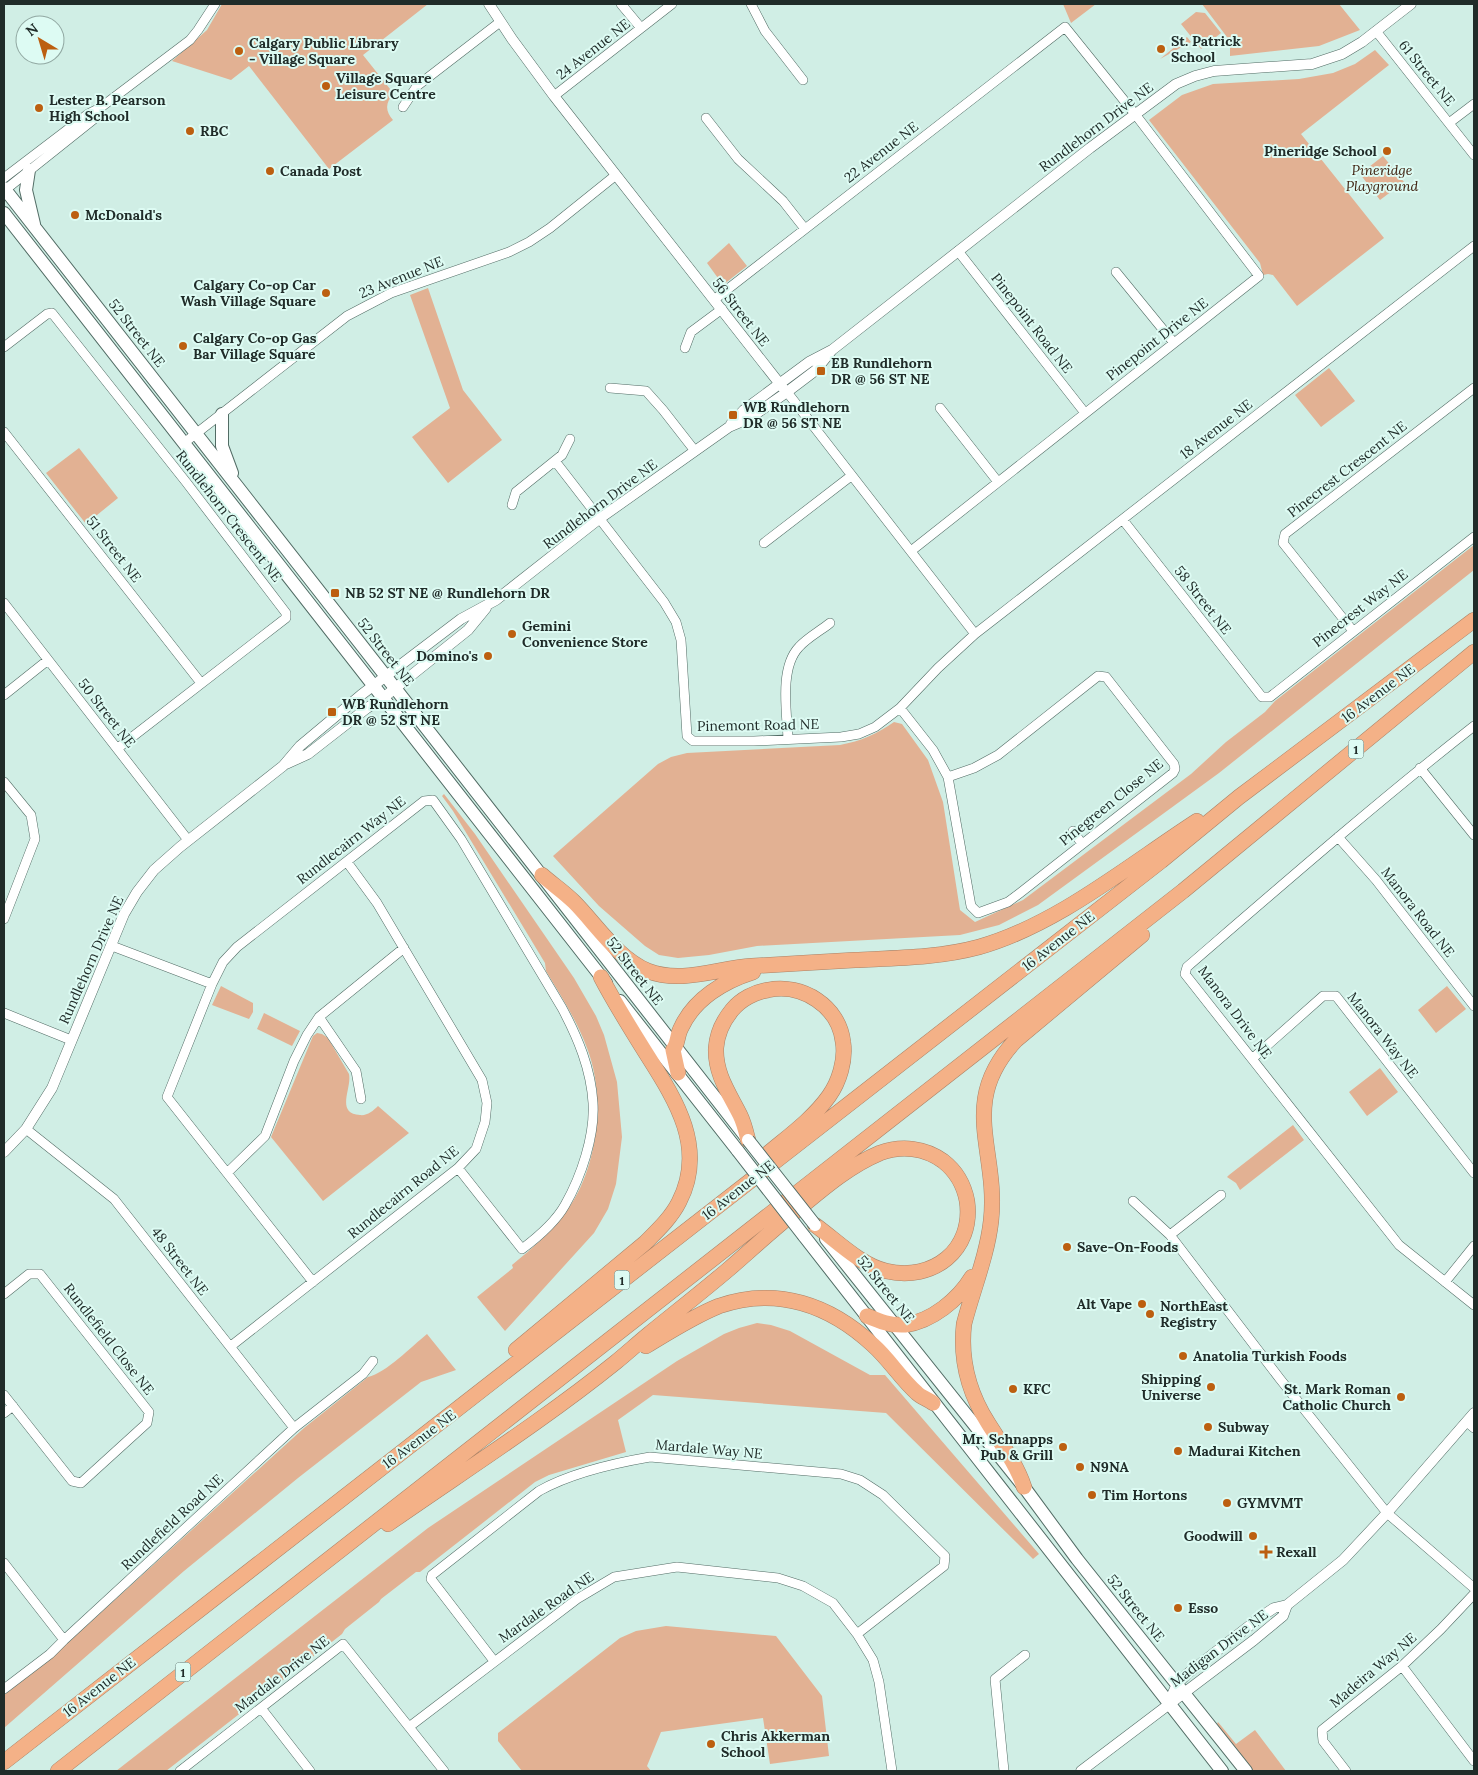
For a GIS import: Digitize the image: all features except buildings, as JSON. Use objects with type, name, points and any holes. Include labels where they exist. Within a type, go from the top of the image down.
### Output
[{"type":"highway","name":"16 Avenue NE","points":[[4,1762],[1161,861],[1239,797],[1474,620]]},
{"type":"highway","name":"16 Avenue NE","points":[[58,1771],[1238,846],[1474,652]]},
{"type":"highway","points":[[542,875],[572,900],[625,957],[647,970],[668,976],[750,966],[922,957],[972,948],[1008,937],[1035,925],[1066,908],[1220,806],[1239,797]]},
{"type":"highway","points":[[1024,1486],[1019,1471],[987,1423],[976,1402],[970,1387],[964,1361],[964,1324],[989,1234],[992,1212],[991,1188],[984,1136],[984,1101],[990,1079],[1001,1058],[1025,1031],[1210,878],[1238,846]]},
{"type":"highway","points":[[678,1073],[673,1050],[676,1047],[680,1029],[704,998],[736,978],[779,965]]},
{"type":"highway","points":[[365,1480],[386,1456],[629,1258],[662,1226],[679,1202],[687,1178],[690,1154],[682,1116],[671,1091],[614,1003],[601,977]]},
{"type":"highway","points":[[619,1282],[813,1115],[829,1096],[842,1065],[844,1042],[830,1012],[806,993],[795,989],[774,989],[753,995],[735,1007],[722,1025],[716,1048],[718,1068],[726,1090],[740,1116],[743,1146]]},
{"type":"highway","points":[[308,1574],[340,1558],[570,1397],[618,1361],[818,1192],[861,1162],[883,1152],[915,1148],[945,1162],[952,1169],[965,1190],[968,1212],[967,1224],[959,1244],[942,1263],[920,1272],[906,1274],[885,1271],[874,1267],[815,1225]]},
{"type":"highway","points":[[867,1316],[883,1323],[903,1325],[913,1323],[935,1313],[946,1306],[963,1290],[983,1258]]},
{"type":"highway","points":[[618,1361],[719,1307],[745,1300],[789,1300],[821,1309],[842,1320],[876,1347],[917,1393],[933,1403]]},
{"type":"main road","points":[[29,170],[26,190],[35,229]]},
{"type":"main road","name":"52 Street NE","points":[[4,187],[676,1047],[804,1236],[1222,1771]]},
{"type":"main road","name":"52 Street NE","points":[[4,214],[601,977],[678,1073],[815,1225],[1024,1486],[1077,1559],[1246,1771]]},
{"type":"main road","points":[[222,414],[222,446],[236,485]]},
{"type":"street","points":[[4,187],[88,114],[100,108],[190,40],[215,4]]},
{"type":"street","name":"56 Street NE","points":[[489,4],[554,96],[681,259],[715,299],[975,634]]},
{"type":"street","points":[[621,4],[641,28]]},
{"type":"street","name":"24 Avenue NE","points":[[554,96],[672,4]]},
{"type":"street","points":[[751,4],[765,31],[803,80]]},
{"type":"street","name":"Rundlehorn Drive NE","points":[[4,1152],[26,1129],[52,1088],[124,914],[137,892],[154,870],[188,840],[283,766],[300,746],[373,685],[461,619],[489,605],[599,519],[729,427],[744,410],[783,388],[809,362],[832,350],[1176,84],[1214,71],[1312,64],[1342,54],[1411,4]]},
{"type":"street","points":[[403,107],[418,86],[500,22]]},
{"type":"street","name":"22 Avenue NE","points":[[715,299],[1065,27],[1135,114]]},
{"type":"street","name":"61 Street NE","points":[[1376,31],[1474,155]]},
{"type":"street","points":[[1449,123],[1474,104]]},
{"type":"street","points":[[4,187],[29,170],[94,119],[100,108]]},
{"type":"street","name":"Pinepoint Drive NE","points":[[911,551],[1259,276],[1135,114]]},
{"type":"street","points":[[706,118],[738,159],[782,201],[805,229]]},
{"type":"street","name":"23 Avenue NE","points":[[184,444],[347,316],[391,293],[509,252],[529,242],[550,228],[616,175]]},
{"type":"street","name":"18 Avenue NE","points":[[975,634],[1474,246]]},
{"type":"street","name":"Pinepoint Road NE","points":[[958,251],[1086,413]]},
{"type":"street","points":[[1116,272],[1174,343]]},
{"type":"street","points":[[685,348],[691,332],[722,309]]},
{"type":"street","name":"Rundlehorn Crescent NE","points":[[4,347],[47,314],[52,313],[186,482],[286,613],[286,618],[118,748]]},
{"type":"street","points":[[610,388],[646,391],[695,451]]},
{"type":"street","name":"Pinecrest Crescent NE","points":[[1353,631],[1283,543],[1285,534],[1474,388]]},
{"type":"street","points":[[940,408],[998,482]]},
{"type":"street","name":"51 Street NE","points":[[4,432],[201,683]]},
{"type":"street","points":[[512,505],[516,492],[562,455],[570,439]]},
{"type":"street","name":"Pinemont Road NE","points":[[555,461],[664,602],[676,622],[681,640],[687,736],[693,741],[841,737],[859,734],[875,727],[900,708],[938,668],[975,634]]},
{"type":"street","points":[[764,543],[851,476]]},
{"type":"street","name":"58 Street NE","points":[[1123,520],[1262,697]]},
{"type":"street","name":"Pinecrest Way NE","points":[[1262,697],[1270,697],[1474,537]]},
{"type":"street","name":"50 Street NE","points":[[4,603],[188,840]]},
{"type":"street","name":"Rundlehorn Drive NE","points":[[283,766],[308,754],[367,708],[383,698],[468,630],[489,605]]},
{"type":"street","points":[[788,739],[786,686],[789,662],[798,648],[830,623]]},
{"type":"street","points":[[4,696],[48,660]]},
{"type":"street","name":"Pinegreen Close NE","points":[[900,708],[933,750],[948,777],[971,906],[978,912],[1008,902],[1175,770],[1174,764],[1106,677],[1098,676],[998,755],[974,768],[948,777]]},
{"type":"street","name":"Manora Drive NE","points":[[1474,726],[1420,768],[1338,837],[1187,967],[1185,974],[1399,1244],[1474,1305]]},
{"type":"street","points":[[1420,768],[1474,836]]},
{"type":"street","points":[[4,782],[31,816],[35,839],[4,919]]},
{"type":"street","name":"Rundlecairn Way NE","points":[[313,1282],[167,1097],[212,984],[223,962],[237,947],[424,800],[434,800],[460,839],[562,1008],[576,1035],[588,1071],[593,1104],[590,1140],[580,1174],[564,1207],[542,1234],[522,1249],[458,1168]]},
{"type":"street","points":[[1073,831],[1082,844]]},
{"type":"street","name":"Manora Road NE","points":[[1338,837],[1376,880],[1474,1006]]},
{"type":"street","name":"Rundlecairn Road NE","points":[[231,1346],[458,1168],[476,1149],[485,1122],[487,1103],[482,1080],[377,903],[347,862]]},
{"type":"street","points":[[112,946],[212,984]]},
{"type":"street","points":[[227,1173],[265,1136],[294,1061],[307,1035],[319,1017],[404,948]]},
{"type":"street","name":"Manora Way NE","points":[[1252,1058],[1323,996],[1336,996],[1474,1173]]},
{"type":"street","points":[[4,1013],[71,1040]]},
{"type":"street","points":[[319,1017],[356,1070],[361,1099]]},
{"type":"street","name":"48 Street NE","points":[[26,1129],[114,1199],[294,1428]]},
{"type":"street","points":[[1170,1235],[1221,1195]]},
{"type":"street","points":[[1133,1201],[1170,1235],[1280,1379],[1387,1513],[1474,1588]]},
{"type":"street","points":[[1445,1282],[1474,1246]]},
{"type":"street","name":"Rundlefield Close NE","points":[[4,1294],[29,1274],[40,1274],[149,1412],[147,1423],[81,1483],[72,1482],[4,1394]]},
{"type":"street","name":"Rundlefield Road NE","points":[[4,1689],[50,1654],[294,1428],[363,1374],[373,1361]]},
{"type":"street","points":[[4,1413],[13,1406]]},
{"type":"street","name":"Madigan Drive NE","points":[[1081,1771],[1168,1704],[1180,1688],[1247,1627],[1274,1608],[1287,1605],[1343,1560],[1471,1425],[1474,1413]]},
{"type":"street","name":"Mardale Way NE","points":[[494,1661],[431,1579],[432,1575],[539,1491],[556,1481],[631,1460],[650,1457],[841,1474],[860,1480],[883,1495],[945,1556],[944,1566],[857,1634]]},
{"type":"street","points":[[4,1563],[64,1640]]},
{"type":"street","name":"Mardale Road NE","points":[[409,1728],[577,1599],[614,1577],[677,1567],[757,1574],[778,1578],[802,1586],[833,1603],[857,1634],[872,1660],[879,1682],[892,1771]]},
{"type":"street","name":"Madeira Way NE","points":[[1346,1771],[1323,1741],[1322,1730],[1402,1666],[1442,1629],[1474,1594]]},
{"type":"street","name":"Mardale Drive NE","points":[[180,1771],[343,1644],[444,1771]]},
{"type":"street","points":[[1004,1771],[995,1679],[1025,1656]]},
{"type":"street","points":[[1402,1666],[1474,1761]]},
{"type":"street","points":[[261,1708],[310,1771]]},
{"type":"green space","name":"Village Square Leisure Centre","points":[[222,4],[428,4],[363,55],[394,94],[389,100],[387,107],[393,120],[329,169],[249,66],[231,80],[172,61],[207,30]]},
{"type":"green space","points":[[1063,4],[1096,4],[1071,23]]},
{"type":"green space","points":[[1202,4],[1339,4],[1360,30],[1319,46],[1230,56],[1230,41]]},
{"type":"green space","points":[[1196,12],[1205,13],[1221,33],[1201,49],[1181,24]]},
{"type":"green space","points":[[1187,37],[1191,42],[1160,59]]},
{"type":"green space","points":[[1375,50],[1389,65],[1301,134],[1384,238],[1297,306],[1273,275],[1263,275],[1260,263],[1149,120],[1182,95],[1213,84],[1299,79],[1333,73],[1355,64]]},
{"type":"green space","name":"Pineridge Playground","points":[[1383,156],[1404,182],[1380,200],[1360,174]]},
{"type":"green space","points":[[729,243],[747,266],[723,285],[707,263]]},
{"type":"green space","points":[[428,288],[463,390],[502,440],[448,483],[412,437],[450,408],[410,295]]},
{"type":"green space","points":[[1329,368],[1355,401],[1321,427],[1295,395]]},
{"type":"green space","points":[[79,448],[118,498],[86,524],[46,473]]},
{"type":"green space","points":[[1474,545],[1474,570],[1219,773],[1038,905],[999,925],[960,935],[757,946],[709,955],[678,958],[659,955],[645,946],[599,906],[553,856],[658,764],[671,757],[687,753],[840,745],[868,736],[894,722],[902,724],[928,760],[943,802],[960,910],[975,922],[1023,900],[1191,774],[1226,742],[1265,712],[1275,701]]},
{"type":"green space","points":[[444,794],[475,834],[574,978],[596,1016],[604,1035],[617,1082],[622,1137],[616,1184],[608,1209],[594,1233],[505,1331],[477,1297],[513,1268],[512,1265],[549,1232],[568,1209],[578,1192],[586,1173],[596,1131],[596,1088],[593,1067],[583,1038],[546,971],[545,963],[442,796]]},
{"type":"green space","points":[[221,986],[253,1003],[253,1012],[249,1019],[212,1005]]},
{"type":"green space","points":[[1447,986],[1466,1009],[1436,1033],[1418,1010]]},
{"type":"green space","points":[[264,1013],[300,1031],[292,1046],[257,1029]]},
{"type":"green space","points":[[317,1033],[328,1038],[349,1074],[346,1099],[348,1110],[352,1113],[365,1115],[378,1106],[409,1133],[323,1201],[271,1137],[313,1036]]},
{"type":"green space","points":[[1380,1068],[1398,1092],[1367,1116],[1349,1092]]},
{"type":"green space","points":[[1293,1125],[1304,1140],[1240,1190],[1236,1183],[1227,1177],[1229,1175]]},
{"type":"green space","points":[[757,1323],[790,1331],[870,1375],[885,1375],[1039,1554],[1033,1559],[886,1413],[653,1395],[618,1420],[626,1452],[549,1475],[535,1482],[420,1572],[416,1572],[381,1599],[345,1629],[342,1634],[166,1771],[116,1771],[428,1528],[677,1361],[724,1334]]},
{"type":"green space","points":[[427,1334],[456,1370],[421,1382],[298,1478],[184,1571],[4,1728],[4,1695],[52,1657],[304,1428],[368,1377],[391,1365]]},
{"type":"green space","points":[[666,1626],[776,1636],[822,1696],[829,1756],[770,1764],[763,1718],[661,1732],[647,1766],[651,1771],[522,1771],[498,1741],[498,1733],[620,1638],[636,1631]]},
{"type":"green space","points":[[1218,1722],[1236,1744],[1255,1730],[1286,1771],[1251,1771],[1232,1748],[1217,1724]]},
{"type":"place","name":"St. Patrick School","points":[[1161,49]]},
{"type":"place","name":"Calgary Public Library - Village Square","points":[[239,51]]},
{"type":"place","name":"Village Square Leisure Centre","points":[[326,86]]},
{"type":"place","name":"Lester B. Pearson High School","points":[[39,108]]},
{"type":"place","name":"RBC","points":[[190,131]]},
{"type":"place","name":"Pineridge School","points":[[1387,151]]},
{"type":"place","name":"Canada Post","points":[[270,171]]},
{"type":"place","name":"McDonald's","points":[[75,215]]},
{"type":"place","name":"Calgary Co-op Car Wash Village Square","points":[[326,293]]},
{"type":"place","name":"Calgary Co-op Gas Bar Village Square","points":[[183,346]]},
{"type":"place","name":"EB Rundlehorn DR @ 56 ST NE","points":[[821,371]]},
{"type":"place","name":"WB Rundlehorn DR @ 56 ST NE","points":[[733,415]]},
{"type":"place","name":"NB 52 ST NE @ Rundlehorn DR","points":[[335,593]]},
{"type":"place","name":"Gemini Convenience Store","points":[[512,634]]},
{"type":"place","name":"Domino's","points":[[488,656]]},
{"type":"place","name":"WB Rundlehorn DR @ 52 ST NE","points":[[332,712]]},
{"type":"place","name":"Save-On-Foods","points":[[1067,1247]]},
{"type":"place","name":"Alt Vape","points":[[1142,1304]]},
{"type":"place","name":"NorthEast Registry","points":[[1150,1314]]},
{"type":"place","name":"Anatolia Turkish Foods","points":[[1183,1356]]},
{"type":"place","name":"Shipping Universe","points":[[1211,1387]]},
{"type":"place","name":"KFC","points":[[1013,1389]]},
{"type":"place","name":"St. Mark Roman Catholic Church","points":[[1401,1397]]},
{"type":"place","name":"Subway","points":[[1208,1427]]},
{"type":"place","name":"Mr. Schnapps Pub & Grill","points":[[1063,1447]]},
{"type":"place","name":"Madurai Kitchen","points":[[1178,1451]]},
{"type":"place","name":"N9NA","points":[[1080,1467]]},
{"type":"place","name":"Tim Hortons","points":[[1092,1495]]},
{"type":"place","name":"GYMVMT","points":[[1227,1503]]},
{"type":"place","name":"Goodwill","points":[[1253,1536]]},
{"type":"place","name":"Rexall","points":[[1266,1552]]},
{"type":"place","name":"Esso","points":[[1178,1608]]},
{"type":"place","name":"Chris Akkerman School","points":[[711,1744]]}]
